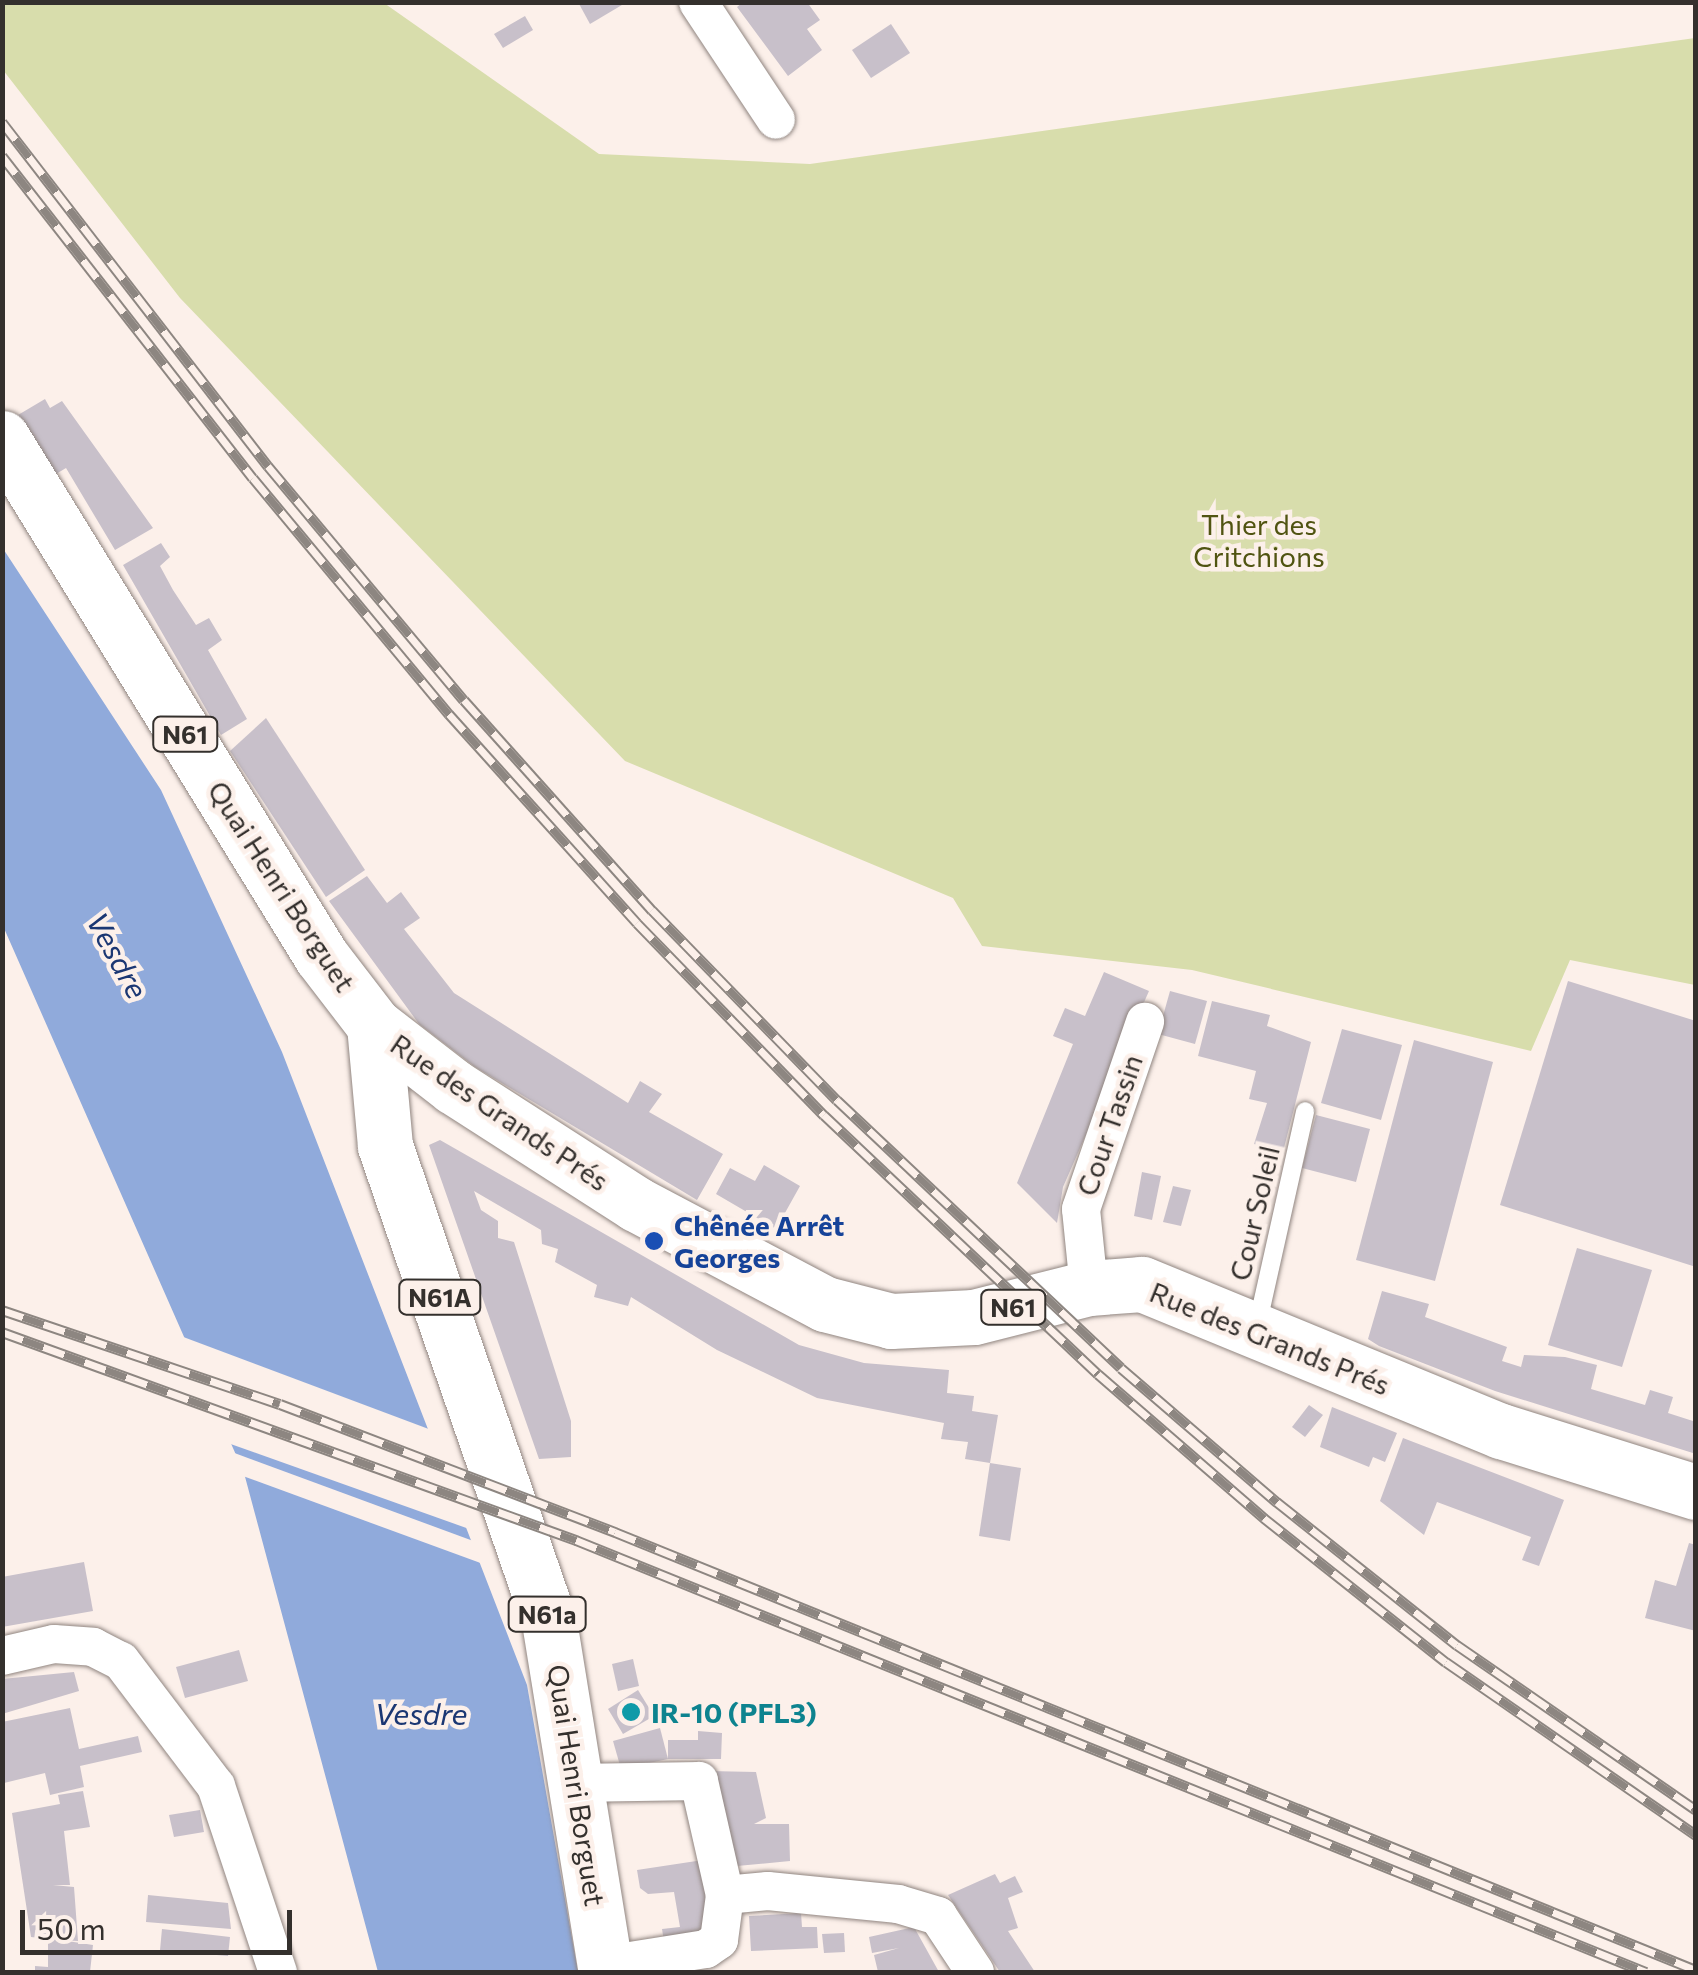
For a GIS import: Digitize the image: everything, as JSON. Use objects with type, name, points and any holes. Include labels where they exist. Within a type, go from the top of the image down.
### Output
[{"type":"main road","name":"Quai Henri Borguet","points":[[2,438],[322,956],[374,1025],[385,1146],[494,1450],[550,1621],[606,1969]]},
{"type":"main road","name":"Rue des Grands Prés","points":[[374,1025],[454,1087],[636,1204],[825,1304],[891,1321],[974,1317],[1089,1288],[1142,1284],[1501,1431],[1696,1492]]},
{"type":"main road","points":[[385,1146],[410,1106],[454,1087]]},
{"type":"street","points":[[698,2],[776,120]]},
{"type":"street","name":"Cour Tassin","points":[[1089,1288],[1081,1208],[1145,1022]]},
{"type":"street","points":[[2,1656],[54,1644],[93,1647],[121,1661],[216,1786],[278,1972]]},
{"type":"street","points":[[576,1783],[698,1780],[725,1895],[720,1940],[706,1949],[606,1969]]},
{"type":"street","points":[[725,1895],[768,1891],[912,1908],[938,1916],[974,1972]]},
{"type":"lane","name":"Cour Soleil","points":[[1256,1328],[1305,1111]]},
{"type":"green space","name":"Thier des Critchions","points":[[3,2],[384,3],[599,154],[810,164],[1695,38],[1695,985],[1570,960],[1531,1051],[1192,970],[982,946],[953,898],[625,761],[180,298],[3,70]]},
{"type":"water","name":"Vesdre","points":[[2,547],[161,790],[282,1052],[527,1685],[578,1972],[378,1972],[244,1473],[3,926]]},
{"type":"pier","points":[[178,1335],[434,1431],[472,1530],[225,1442]]},
{"type":"pier","points":[[229,1451],[476,1542],[486,1565],[240,1475]]},
{"type":"building","points":[[578,2],[627,2],[590,24]]},
{"type":"building","points":[[743,2],[807,2],[820,20],[807,29],[822,50],[788,76],[737,7]]},
{"type":"building","points":[[525,16],[533,30],[503,48],[494,34]]},
{"type":"building","points":[[891,24],[910,53],[871,78],[852,50]]},
{"type":"building","points":[[45,399],[50,408],[62,401],[153,528],[115,550],[66,468],[56,474],[18,415]]},
{"type":"building","points":[[161,543],[170,557],[160,566],[173,590],[196,625],[209,618],[222,640],[208,650],[247,719],[221,735],[123,565]]},
{"type":"building","points":[[266,718],[365,870],[326,897],[230,751]]},
{"type":"building","points":[[367,876],[387,903],[401,892],[420,918],[404,929],[454,993],[628,1103],[640,1081],[662,1094],[649,1112],[723,1154],[697,1200],[475,1067],[419,1024],[329,901]]},
{"type":"building","points":[[1104,972],[1149,991],[1063,1187],[1057,1223],[1017,1183],[1073,1044],[1053,1036],[1065,1008],[1085,1016]]},
{"type":"building","points":[[1568,981],[1696,1021],[1696,1267],[1500,1205]]},
{"type":"building","points":[[1170,991],[1207,1001],[1195,1044],[1158,1034]]},
{"type":"building","points":[[1212,1001],[1270,1015],[1267,1026],[1311,1042],[1273,1191],[1255,1187],[1265,1147],[1254,1144],[1267,1103],[1249,1099],[1256,1071],[1198,1056]]},
{"type":"building","points":[[1342,1029],[1402,1045],[1381,1120],[1321,1103]]},
{"type":"building","points":[[1414,1040],[1493,1062],[1435,1281],[1356,1260]]},
{"type":"building","points":[[1316,1115],[1370,1129],[1356,1182],[1302,1168]]},
{"type":"building","points":[[440,1140],[799,1345],[864,1363],[949,1370],[947,1393],[974,1396],[972,1411],[998,1415],[990,1463],[965,1459],[968,1442],[941,1439],[944,1423],[817,1398],[717,1350],[631,1297],[628,1306],[594,1297],[597,1285],[555,1262],[558,1249],[542,1244],[541,1230],[474,1191],[481,1210],[498,1221],[498,1238],[514,1242],[571,1421],[571,1457],[539,1459],[429,1145]]},
{"type":"building","points":[[764,1165],[800,1186],[776,1229],[716,1194],[730,1168],[755,1181]]},
{"type":"building","points":[[1142,1172],[1161,1176],[1152,1220],[1134,1216]]},
{"type":"building","points":[[1173,1186],[1191,1190],[1181,1226],[1163,1222]]},
{"type":"building","points":[[1577,1248],[1652,1270],[1622,1367],[1548,1345]]},
{"type":"building","points":[[1382,1291],[1429,1304],[1425,1317],[1507,1347],[1502,1361],[1521,1367],[1524,1355],[1565,1357],[1597,1365],[1591,1389],[1645,1405],[1650,1390],[1673,1397],[1668,1413],[1696,1422],[1696,1454],[1495,1391],[1379,1346],[1368,1339]]},
{"type":"building","points":[[1309,1405],[1323,1415],[1305,1437],[1292,1427]]},
{"type":"building","points":[[1332,1407],[1397,1433],[1385,1462],[1373,1457],[1369,1467],[1320,1447]]},
{"type":"building","points":[[1403,1438],[1564,1500],[1539,1566],[1522,1560],[1531,1537],[1437,1502],[1424,1535],[1380,1501]]},
{"type":"building","points":[[990,1463],[1021,1468],[1010,1541],[979,1536]]},
{"type":"building","points":[[1689,1543],[1696,1545],[1696,1631],[1645,1618],[1655,1580],[1676,1586]]},
{"type":"building","points":[[84,1562],[93,1611],[2,1627],[2,1577]]},
{"type":"building","points":[[239,1650],[248,1681],[185,1698],[176,1667]]},
{"type":"building","points":[[633,1659],[639,1686],[618,1691],[612,1664]]},
{"type":"building","points":[[74,1672],[79,1691],[2,1714],[2,1679]]},
{"type":"building","name":"IR-10 (PFL3)","points":[[638,1690],[654,1716],[623,1734],[608,1709]]},
{"type":"building","points":[[70,1708],[79,1749],[138,1736],[142,1752],[80,1766],[84,1787],[50,1795],[45,1773],[4,1783],[2,1722]]},
{"type":"building","points":[[660,1728],[668,1759],[621,1769],[613,1741]]},
{"type":"building","points":[[698,1731],[722,1733],[721,1759],[668,1759],[668,1740],[698,1740]]},
{"type":"building","points":[[708,1771],[756,1772],[766,1818],[754,1824],[789,1824],[790,1861],[737,1866]]},
{"type":"building","points":[[83,1791],[90,1827],[64,1831],[70,1885],[53,1885],[74,1887],[78,1941],[61,1940],[93,1945],[90,1972],[35,1972],[35,1966],[48,1967],[48,1939],[31,1937],[12,1813],[60,1804],[58,1795]]},
{"type":"building","points":[[200,1810],[204,1832],[174,1837],[169,1815]]},
{"type":"building","points":[[703,1860],[712,1933],[665,1948],[662,1929],[680,1927],[674,1892],[648,1894],[640,1888],[637,1870]]},
{"type":"building","points":[[995,1874],[1000,1883],[1015,1876],[1023,1892],[1008,1898],[1018,1928],[1008,1931],[1035,1972],[1000,1972],[948,1895]]},
{"type":"building","points":[[148,1895],[228,1903],[231,1929],[146,1922]]},
{"type":"building","points":[[801,1913],[802,1927],[817,1927],[818,1948],[751,1951],[749,1916]]},
{"type":"building","points":[[914,1927],[939,1972],[878,1972],[874,1955],[899,1948],[872,1953],[869,1937]]},
{"type":"building","points":[[162,1929],[230,1937],[228,1956],[160,1950]]},
{"type":"building","points":[[844,1933],[845,1952],[824,1953],[822,1934]]},
{"type":"railway","points":[[2,122],[268,466],[464,700],[652,910],[837,1100],[1121,1368],[1277,1502],[1457,1645],[1696,1810]]},
{"type":"railway","points":[[2,156],[253,478],[449,714],[637,923],[824,1115],[1098,1374],[1264,1518],[1446,1662],[1696,1835]]},
{"type":"railway","points":[[2,1310],[280,1404],[615,1532],[1696,1970]]},
{"type":"railway","points":[[2,1332],[576,1540],[1646,1972]]},
{"type":"place","name":"Chênée Arrêt Georges","points":[[654,1241]]},
{"type":"place","name":"IR-10 (PFL3)","points":[[631,1712]]}]
